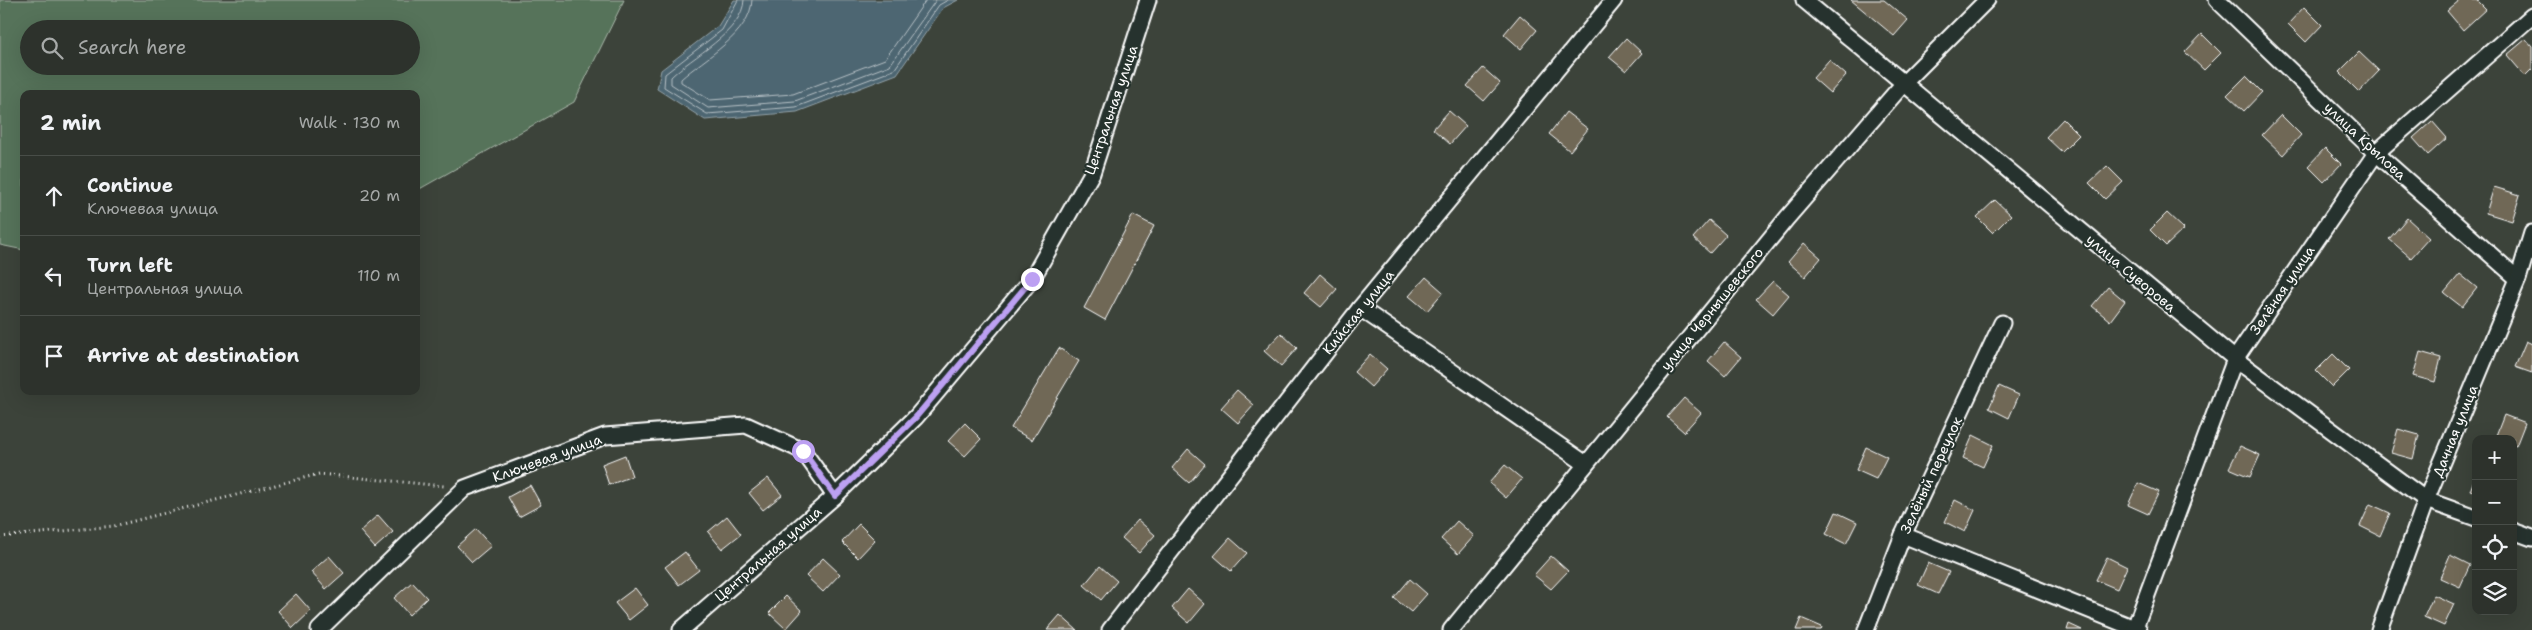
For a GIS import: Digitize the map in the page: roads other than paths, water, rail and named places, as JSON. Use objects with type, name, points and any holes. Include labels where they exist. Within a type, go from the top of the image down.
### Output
[{"type":"street","name":"Центральная улица","points":[[680,630],[835,496],[916,417],[1032,279],[1092,173],[1148,0]]},
{"type":"street","name":"Кийская улица","points":[[1110,630],[1360,308],[1614,0]]},
{"type":"street","name":"улица Суворова","points":[[1804,0],[2234,359],[2426,500],[2472,517]]},
{"type":"street","name":"улица Чернышевского","points":[[1451,630],[1787,218],[1904,83],[1987,0]]},
{"type":"street","name":"улица Крылова","points":[[2217,0],[2376,153],[2518,279]]},
{"type":"street","name":"Зелёная улица","points":[[2136,629],[2234,359],[2376,153],[2532,16]]},
{"type":"street","name":"Дачная улица","points":[[2379,630],[2426,500],[2518,279],[2532,233]]},
{"type":"street","points":[[1360,308],[1586,464]]},
{"type":"street","name":"Зелёный переулок","points":[[1866,630],[1903,535],[2002,323]]},
{"type":"street","name":"Ключевая улица","points":[[319,630],[465,488],[605,436],[746,425],[803,451],[835,496]]},
{"type":"street","points":[[2517,532],[2532,538]]},
{"type":"street","points":[[1903,535],[2136,629]]},
{"type":"water","points":[[734,0],[958,0],[943,8],[897,74],[797,112],[705,120],[657,89],[661,70],[718,26]]}]
